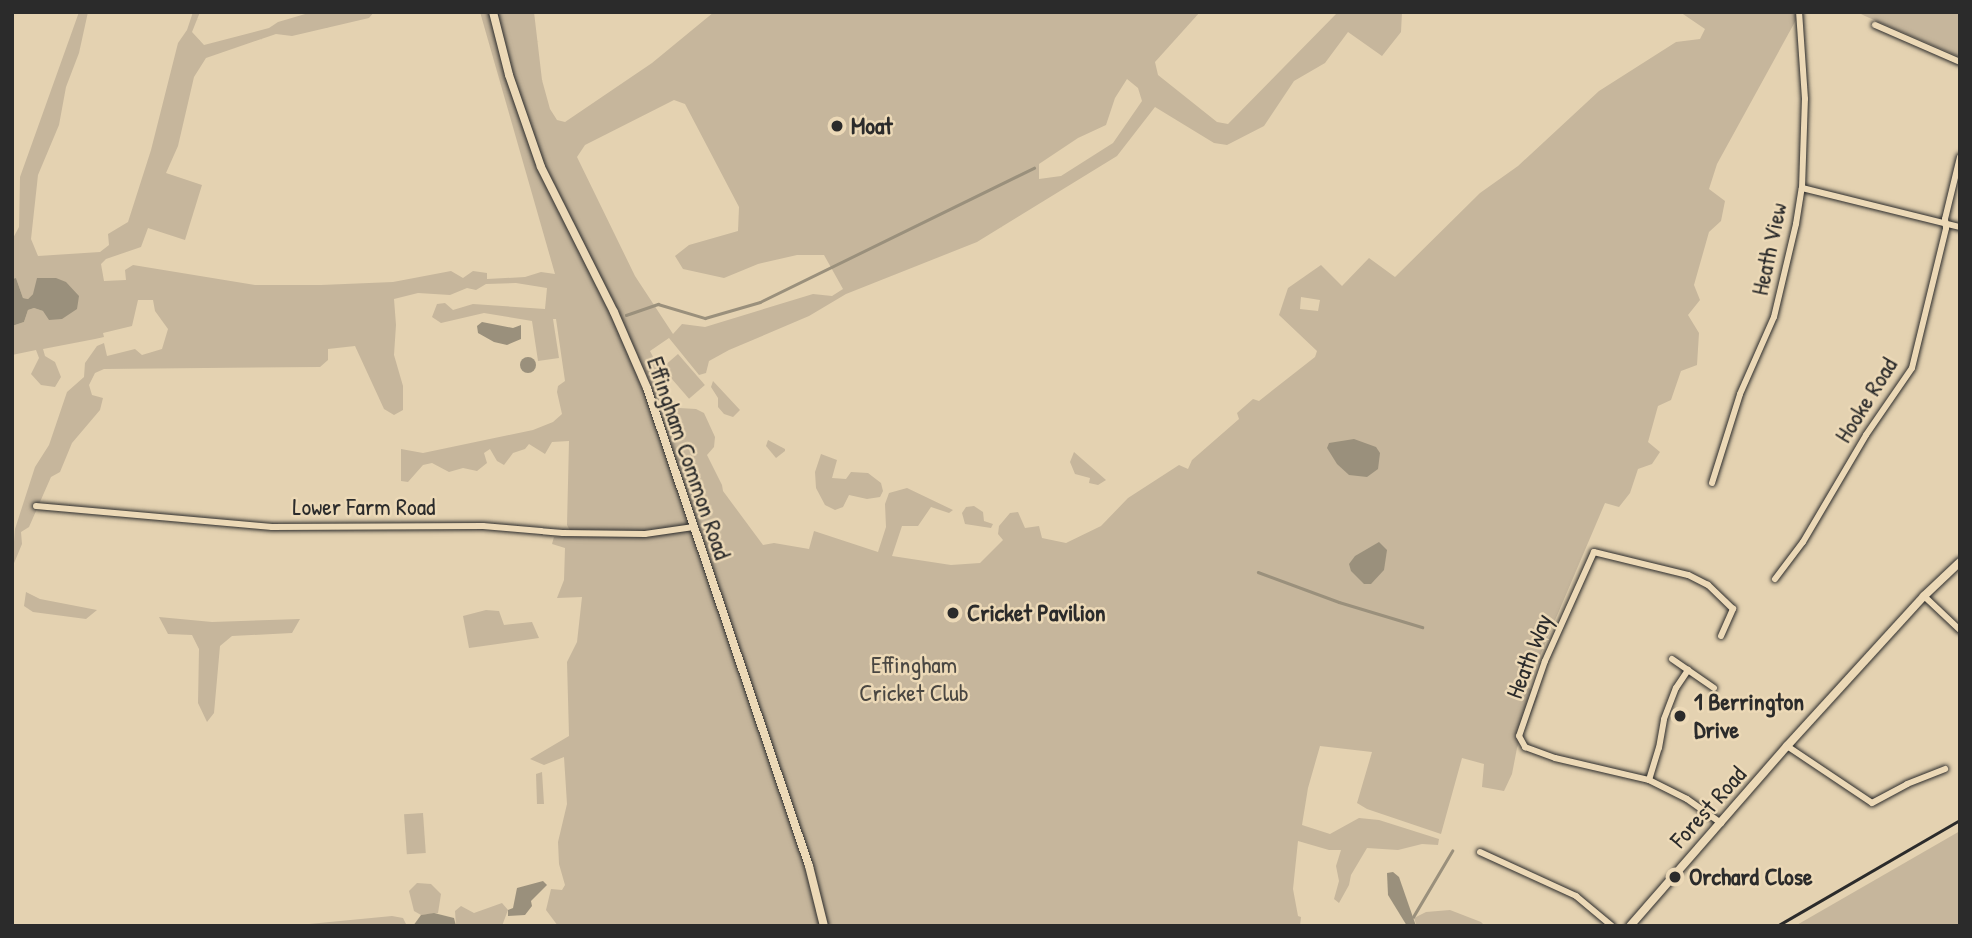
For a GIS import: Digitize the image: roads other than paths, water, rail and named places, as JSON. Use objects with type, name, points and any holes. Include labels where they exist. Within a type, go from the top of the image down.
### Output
[{"type":"street","name":"Effingham Common Road","points":[[493,12],[509,75],[541,167],[632,352],[676,469],[693,527],[805,854],[824,926]]},
{"type":"street","name":"Heath View","points":[[1712,484],[1740,394],[1774,317],[1801,188],[1805,99],[1799,12]]},
{"type":"street","points":[[1875,25],[1960,62]]},
{"type":"street","name":"Hooke Road","points":[[1775,579],[1803,541],[1866,435],[1908,376],[1924,321],[1960,157]]},
{"type":"street","points":[[1801,188],[1960,227]]},
{"type":"street","name":"Lower Farm Road","points":[[36,506],[272,527],[483,526],[563,533],[631,534],[693,527]]},
{"type":"street","name":"Heath Way","points":[[1721,636],[1733,610],[1708,585],[1688,575],[1600,551],[1592,554],[1545,661],[1519,739],[1525,747],[1555,758],[1649,780],[1687,799],[1721,823]]},
{"type":"street","name":"Forest Road","points":[[1630,926],[1787,746],[1924,596],[1960,562]]},
{"type":"street","points":[[1924,596],[1960,629]]},
{"type":"street","points":[[1672,659],[1714,688]]},
{"type":"street","points":[[1649,780],[1661,743],[1664,719],[1676,688],[1688,670]]},
{"type":"street","points":[[1787,746],[1872,803],[1907,784],[1945,769]]},
{"type":"street","points":[[1479,852],[1576,896],[1612,926]]},
{"type":"waterway","points":[[626,315],[658,304],[705,318],[760,302],[1034,168]]},
{"type":"waterway","points":[[1258,572],[1339,602],[1422,627]]},
{"type":"waterway","points":[[1413,917],[1452,851]]},
{"type":"railway","points":[[1777,926],[1960,820]]},
{"type":"place","name":"Moat","points":[[837,126]]},
{"type":"place","name":"Cricket Pavilion","points":[[953,613]]},
{"type":"place","name":"1 Berrington Drive","points":[[1680,716]]},
{"type":"place","name":"Orchard Close","points":[[1675,877]]},
{"type":"park label","name":"Effingham Cricket Club","points":[[914,679]]}]
